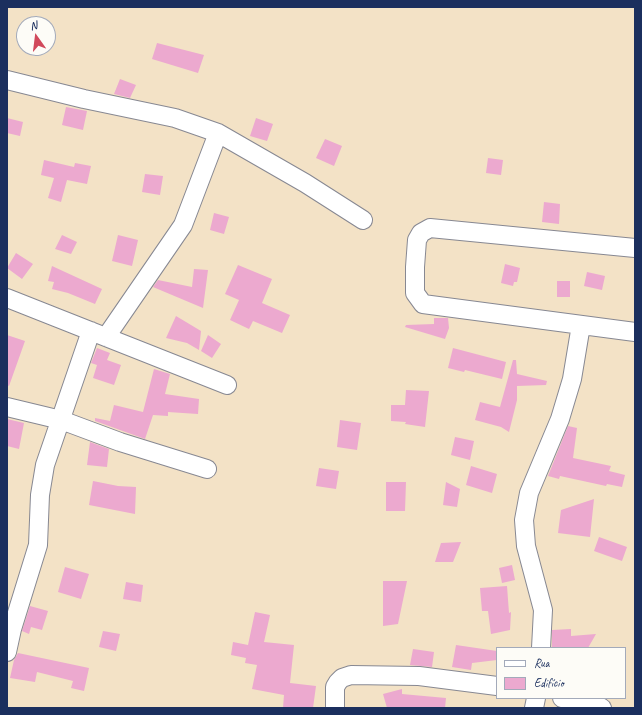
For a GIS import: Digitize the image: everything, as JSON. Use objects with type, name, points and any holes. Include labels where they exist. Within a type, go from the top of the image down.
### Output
[{"type":"street","points":[[7,80],[84,99],[175,118],[218,134],[305,183],[363,220]]},
{"type":"street","points":[[7,652],[38,545],[40,495],[45,465],[61,420],[99,334],[183,225],[218,134]]},
{"type":"street","points":[[635,248],[430,228],[421,233],[417,240],[415,294],[423,304],[635,332]]},
{"type":"street","points":[[7,298],[228,385]]},
{"type":"street","points":[[541,647],[543,610],[526,546],[524,520],[529,493],[562,412],[572,379],[581,325]]},
{"type":"street","points":[[7,408],[61,420],[120,442],[207,469]]},
{"type":"street","points":[[335,708],[335,687],[342,678],[350,675],[420,676],[496,686]]},
{"type":"street","points":[[570,699],[592,702],[602,708]]},
{"type":"building","points":[[157,43],[204,55],[198,73],[152,59]]},
{"type":"building","points":[[120,79],[136,85],[130,98],[114,94]]},
{"type":"building","points":[[66,107],[87,111],[83,130],[62,125]]},
{"type":"building","points":[[7,118],[23,122],[20,136],[7,133]]},
{"type":"building","points":[[256,118],[273,124],[267,141],[250,136]]},
{"type":"building","points":[[325,139],[342,146],[334,166],[316,158]]},
{"type":"building","points":[[488,158],[503,160],[501,175],[486,173]]},
{"type":"building","points":[[44,160],[74,167],[75,163],[91,166],[87,184],[67,180],[61,202],[48,198],[54,178],[41,175]]},
{"type":"building","points":[[145,174],[163,176],[160,195],[142,192]]},
{"type":"building","points":[[544,202],[560,204],[559,224],[542,222]]},
{"type":"building","points":[[214,213],[229,217],[224,234],[210,230]]},
{"type":"building","points":[[62,235],[77,242],[71,254],[55,249]]},
{"type":"building","points":[[118,235],[138,240],[132,266],[112,261]]},
{"type":"building","points":[[16,253],[33,264],[22,279],[7,268]]},
{"type":"building","points":[[505,264],[520,268],[517,282],[514,282],[513,286],[501,283]]},
{"type":"building","points":[[238,265],[272,279],[262,303],[290,315],[282,333],[253,321],[249,329],[230,320],[239,300],[225,294]]},
{"type":"building","points":[[52,266],[102,289],[95,304],[68,293],[52,289],[54,282],[48,281]]},
{"type":"building","points":[[194,269],[208,270],[203,308],[153,287],[158,280],[192,287]]},
{"type":"building","points":[[587,272],[605,276],[602,290],[584,286]]},
{"type":"building","points":[[557,281],[570,281],[570,297],[557,297]]},
{"type":"building","points":[[176,316],[201,331],[199,350],[187,343],[166,338]]},
{"type":"building","points":[[434,318],[448,318],[449,328],[445,339],[405,327],[406,325],[434,324]]},
{"type":"building","points":[[7,335],[25,341],[9,386],[7,385]]},
{"type":"building","points":[[208,335],[221,344],[212,358],[201,351]]},
{"type":"building","points":[[97,348],[110,353],[107,360],[121,365],[114,385],[93,378],[97,365],[91,363]]},
{"type":"building","points":[[453,348],[506,362],[502,379],[465,370],[464,372],[448,368]]},
{"type":"building","points":[[513,360],[516,360],[517,374],[547,381],[546,385],[517,386],[517,400],[509,432],[501,427],[475,420],[480,402],[500,407]]},
{"type":"building","points":[[154,369],[170,374],[165,394],[199,399],[198,414],[168,412],[168,416],[153,415],[145,439],[95,421],[95,418],[110,421],[114,405],[143,412]]},
{"type":"building","points":[[406,390],[429,391],[425,427],[405,424],[406,422],[391,421],[391,405],[405,405]]},
{"type":"building","points":[[7,419],[24,423],[19,449],[7,446]]},
{"type":"building","points":[[340,420],[361,423],[357,450],[337,447]]},
{"type":"building","points":[[568,426],[577,428],[573,458],[611,466],[609,471],[625,475],[622,487],[607,484],[606,486],[560,476],[559,479],[548,476]]},
{"type":"building","points":[[455,437],[474,441],[470,460],[451,455]]},
{"type":"building","points":[[90,442],[109,449],[107,467],[87,465]]},
{"type":"building","points":[[471,466],[497,474],[492,493],[466,485]]},
{"type":"building","points":[[319,468],[339,471],[336,489],[316,486]]},
{"type":"building","points":[[93,481],[118,486],[136,487],[135,514],[89,505]]},
{"type":"building","points":[[386,482],[406,482],[405,511],[386,511]]},
{"type":"building","points":[[446,482],[460,489],[457,507],[443,505]]},
{"type":"building","points":[[594,499],[590,537],[558,533],[561,510]]},
{"type":"building","points":[[599,537],[627,547],[622,561],[594,551]]},
{"type":"building","points":[[461,542],[453,562],[435,562],[441,543]]},
{"type":"building","points":[[512,565],[515,580],[502,583],[499,568]]},
{"type":"building","points":[[65,567],[89,574],[81,599],[58,592]]},
{"type":"building","points":[[383,581],[407,581],[398,624],[383,626]]},
{"type":"building","points":[[126,582],[143,585],[141,602],[123,599]]},
{"type":"building","points":[[507,586],[509,613],[511,612],[510,630],[491,634],[488,611],[482,611],[480,588]]},
{"type":"building","points":[[30,606],[48,611],[42,630],[31,627],[29,634],[22,631]]},
{"type":"building","points":[[255,612],[270,615],[264,642],[294,645],[290,683],[316,686],[313,708],[283,708],[284,695],[252,689],[257,665],[245,663],[246,658],[231,655],[233,642],[248,645]]},
{"type":"building","points":[[571,629],[571,636],[596,634],[589,647],[552,647],[552,630]]},
{"type":"building","points":[[103,631],[120,634],[116,651],[99,647]]},
{"type":"building","points":[[456,645],[496,651],[496,660],[472,663],[471,670],[452,667]]},
{"type":"building","points":[[413,649],[434,652],[432,667],[410,665]]},
{"type":"building","points":[[18,653],[89,668],[84,691],[71,688],[73,681],[37,672],[35,682],[10,678],[14,660]]},
{"type":"building","points":[[402,689],[402,694],[446,698],[445,708],[387,708],[383,694]]}]
